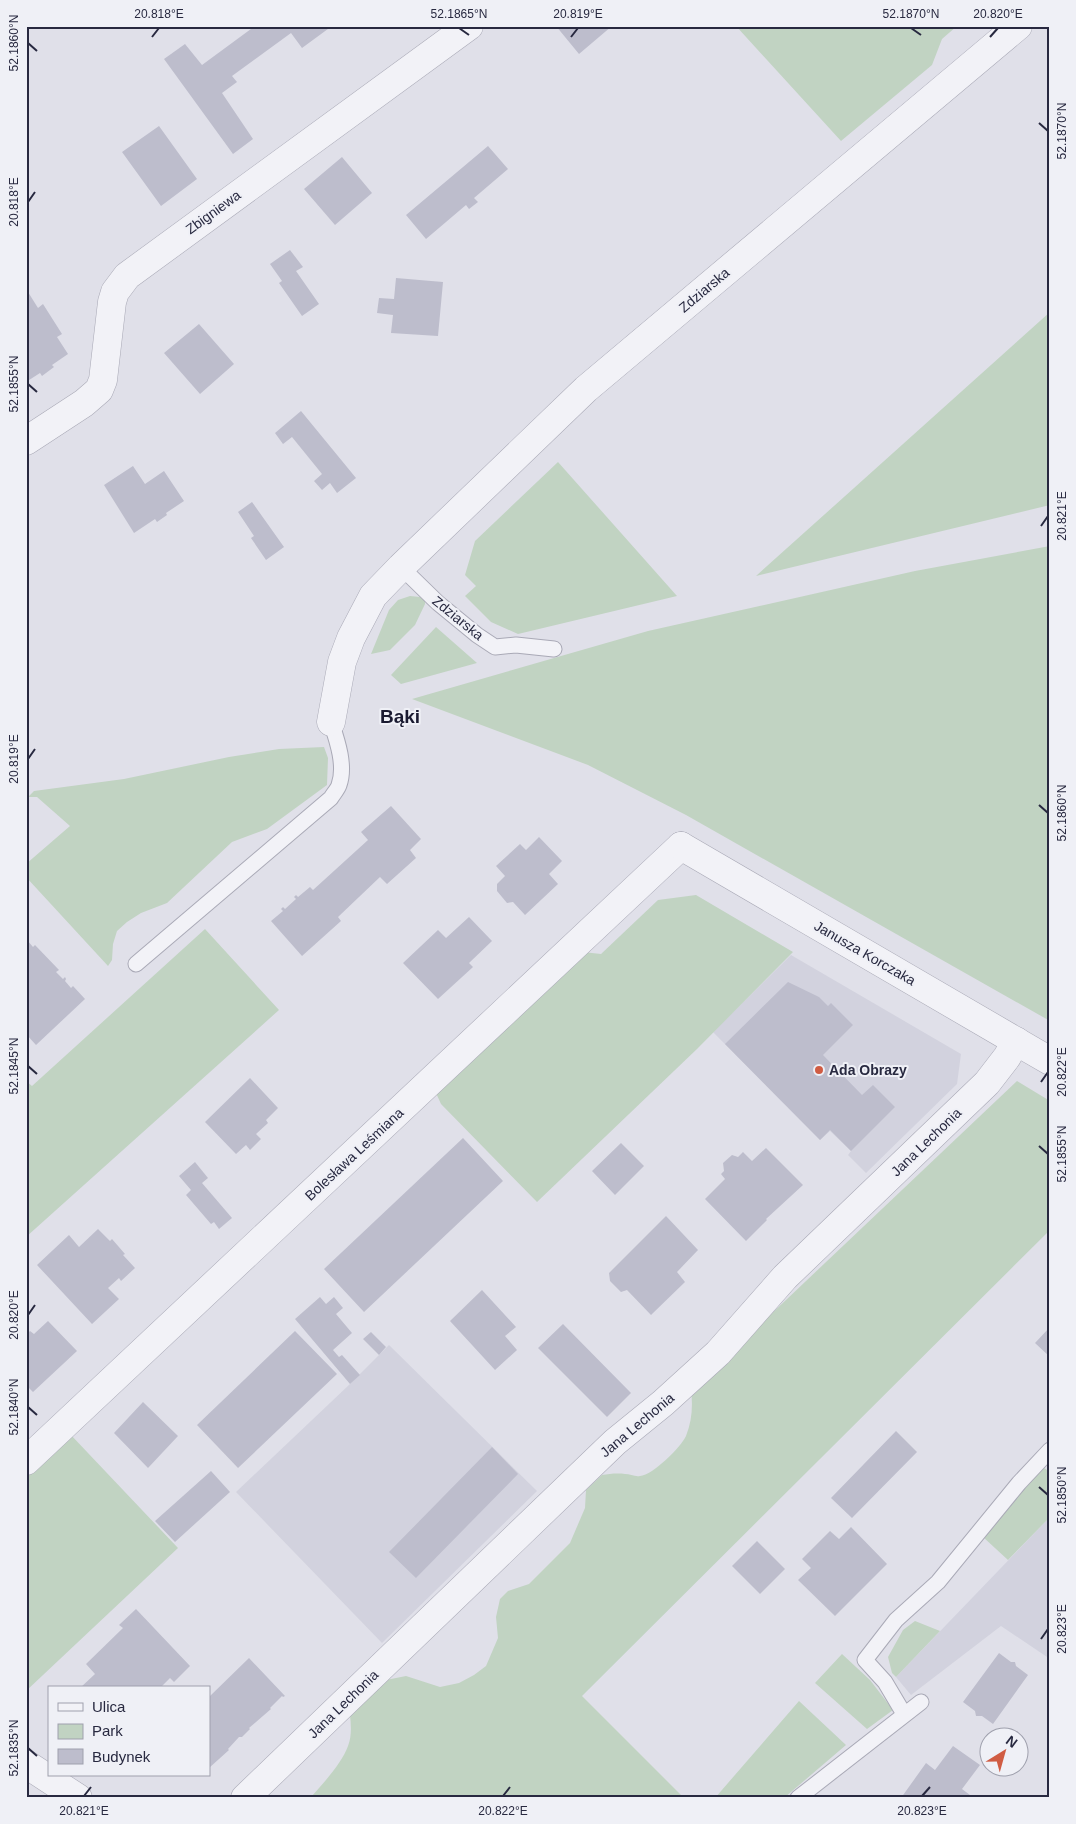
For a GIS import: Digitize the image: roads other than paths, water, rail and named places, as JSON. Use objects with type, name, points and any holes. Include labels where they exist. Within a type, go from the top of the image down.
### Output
[{"type":"street","name":"Zbigniewa","points":[[26,442],[84,403],[99,390],[104,380],[112,302],[115,292],[127,276],[469,26]]},
{"type":"street","name":"Zdziarska","points":[[331,722],[342,662],[351,638],[373,596],[401,567],[586,389],[1018,26]]},
{"type":"street","name":"Janusza Korczaka","points":[[681,846],[1050,1061]]},
{"type":"street","name":"Bolesława Leśmiana","points":[[26,1461],[681,846]]},
{"type":"street","name":"Jana Lechonia","points":[[245,1798],[615,1442],[663,1404],[718,1353],[785,1277],[987,1083],[1016,1041]]},
{"type":"street","points":[[26,1764],[78,1798]]},
{"type":"lane","name":"Zdziarska","points":[[401,567],[438,603],[495,647],[516,645],[554,649]]},
{"type":"lane","points":[[136,964],[330,798],[339,785],[342,770],[338,742],[331,722]]},
{"type":"lane","points":[[904,1714],[885,1682],[865,1660],[896,1620],[938,1582],[1019,1483],[1050,1450]]},
{"type":"lane","points":[[798,1798],[920,1702]]},
{"type":"place","name":"Ada Obrazy","points":[[819,1070]]},
{"type":"district","name":"Bąki","points":[[400,716]]}]
